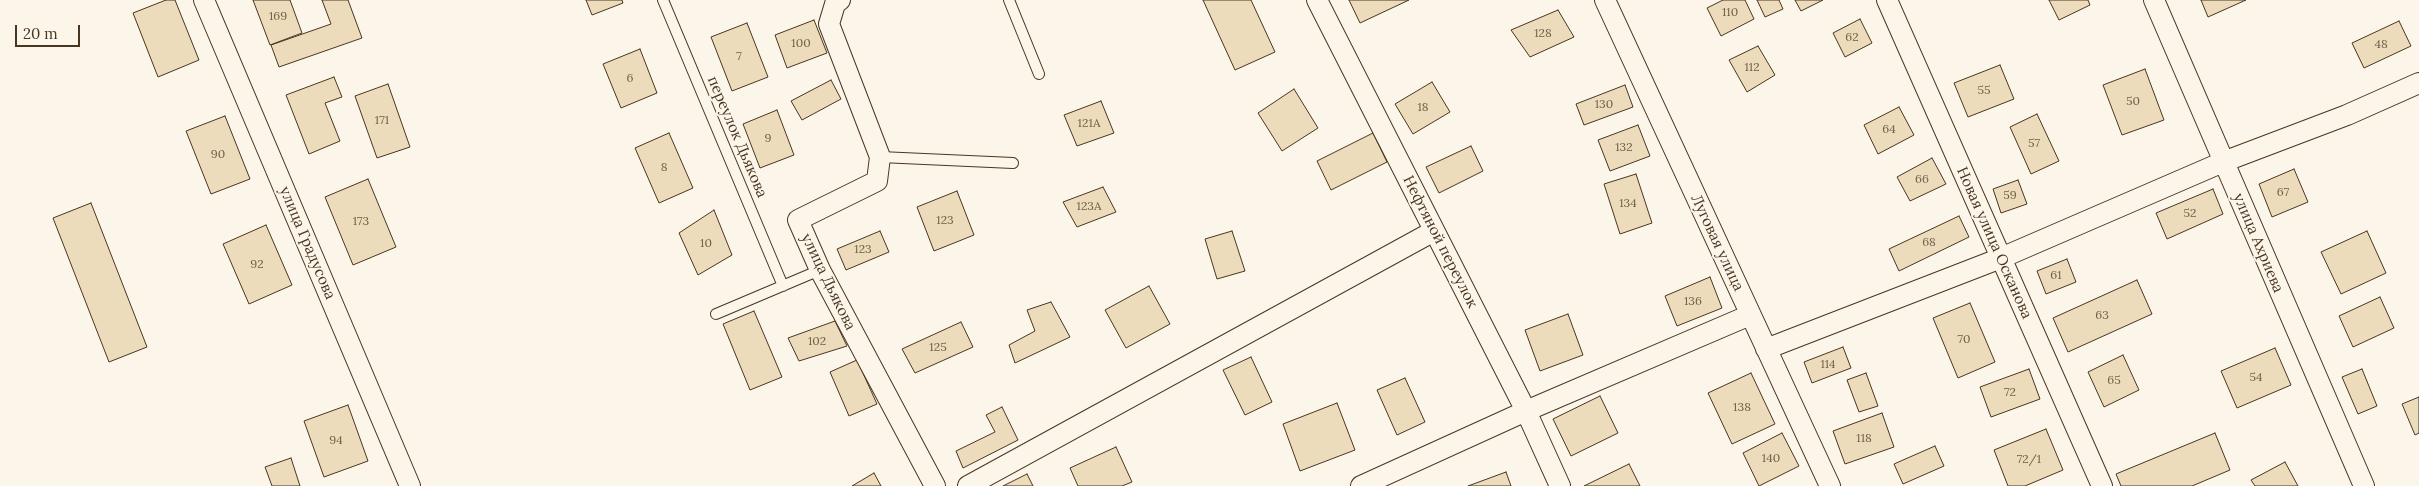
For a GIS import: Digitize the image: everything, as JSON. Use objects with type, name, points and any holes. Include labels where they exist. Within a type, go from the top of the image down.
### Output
[{"type":"street","name":"улица Градусова","points":[[204,0],[410,486]]},
{"type":"street","name":"улица Дьякова","points":[[840,0],[835,4],[829,24],[880,157],[877,181],[798,220],[820,270],[935,486]]},
{"type":"street","name":"Нефтяной переулок","points":[[1317,0],[1526,411],[1560,486]]},
{"type":"street","name":"Луговая улица","points":[[1605,0],[1830,486]]},
{"type":"street","name":"Новая улица Осканова","points":[[1888,0],[2102,486]]},
{"type":"street","name":"улица Ахриева","points":[[2154,0],[2364,486]]},
{"type":"street","points":[[1766,349],[2001,258],[2223,162],[2347,115],[2419,83]]},
{"type":"street","points":[[968,486],[1434,232]]},
{"type":"street","points":[[1361,486],[1526,411],[1750,315]]},
{"type":"lane","name":"переулок Дьякова","points":[[663,0],[783,286]]},
{"type":"lane","points":[[1009,0],[1039,74]]},
{"type":"lane","points":[[880,157],[1013,163]]},
{"type":"lane","points":[[716,314],[820,270]]},
{"type":"building","points":[[166,0],[175,0],[199,60],[158,77],[133,13]]},
{"type":"building","points":[[253,0],[290,0],[302,33],[270,45]]},
{"type":"building","points":[[322,0],[348,0],[362,38],[279,67],[271,45],[331,24]]},
{"type":"building","points":[[586,0],[622,0],[623,3],[592,15]]},
{"type":"building","points":[[1203,0],[1251,0],[1275,52],[1235,70]]},
{"type":"building","points":[[1349,0],[1409,0],[1360,23]]},
{"type":"building","points":[[1723,0],[1745,0],[1754,19],[1721,36],[1707,8]]},
{"type":"building","points":[[1757,0],[1779,0],[1783,9],[1765,17]]},
{"type":"building","points":[[1795,0],[1823,0],[1801,11]]},
{"type":"building","points":[[2049,0],[2088,0],[2090,5],[2059,20]]},
{"type":"building","points":[[2201,0],[2246,0],[2208,17]]},
{"type":"building","points":[[1558,10],[1574,37],[1530,57],[1511,30]]},
{"type":"building","points":[[1860,19],[1872,43],[1845,57],[1833,33]]},
{"type":"building","points":[[814,20],[827,53],[787,68],[775,35]]},
{"type":"building","points":[[2399,21],[2411,46],[2364,68],[2352,43]]},
{"type":"building","points":[[747,23],[768,77],[732,91],[711,37]]},
{"type":"building","points":[[1758,46],[1775,75],[1747,92],[1729,60]]},
{"type":"building","points":[[640,49],[657,93],[621,108],[603,64]]},
{"type":"building","points":[[2000,65],[2014,99],[1968,117],[1954,83]]},
{"type":"building","points":[[2145,69],[2164,120],[2122,135],[2103,85]]},
{"type":"building","points":[[334,77],[342,97],[325,103],[340,141],[309,154],[286,95]]},
{"type":"building","points":[[831,80],[841,99],[802,120],[791,101]]},
{"type":"building","points":[[1432,82],[1450,112],[1413,134],[1395,104]]},
{"type":"building","points":[[388,84],[410,147],[377,158],[355,96]]},
{"type":"building","points":[[1625,85],[1633,107],[1584,125],[1576,104]]},
{"type":"building","points":[[1294,89],[1318,128],[1282,151],[1258,113]]},
{"type":"building","points":[[1101,101],[1114,133],[1077,146],[1064,115]]},
{"type":"building","points":[[1899,107],[1914,135],[1878,154],[1864,125]]},
{"type":"building","points":[[777,110],[794,155],[760,168],[743,124]]},
{"type":"building","points":[[2037,114],[2059,161],[2031,174],[2010,127]]},
{"type":"building","points":[[225,116],[250,179],[211,194],[186,131]]},
{"type":"building","points":[[1638,125],[1650,156],[1610,171],[1598,140]]},
{"type":"building","points":[[669,133],[693,188],[659,203],[635,148]]},
{"type":"building","points":[[1373,133],[1387,162],[1331,190],[1317,161]]},
{"type":"building","points":[[1471,146],[1483,171],[1439,193],[1426,167]]},
{"type":"building","points":[[1932,158],[1946,184],[1910,201],[1897,177]]},
{"type":"building","points":[[2294,169],[2308,202],[2272,217],[2259,184]]},
{"type":"building","points":[[1636,174],[1652,223],[1620,234],[1604,184]]},
{"type":"building","points":[[368,179],[396,247],[353,265],[325,197]]},
{"type":"building","points":[[2018,180],[2027,204],[2001,213],[1993,189]]},
{"type":"building","points":[[1103,187],[1116,212],[1077,227],[1063,202]]},
{"type":"building","points":[[2213,189],[2223,214],[2167,239],[2156,213]]},
{"type":"building","points":[[957,191],[974,235],[934,251],[917,207]]},
{"type":"building","points":[[91,203],[147,347],[109,362],[53,218]]},
{"type":"building","points":[[714,210],[732,255],[698,275],[679,233]]},
{"type":"building","points":[[1959,216],[1969,237],[1899,271],[1889,249]]},
{"type":"building","points":[[266,225],[292,285],[249,304],[223,244]]},
{"type":"building","points":[[880,231],[889,252],[846,270],[837,249]]},
{"type":"building","points":[[1232,231],[1245,271],[1217,279],[1205,239]]},
{"type":"building","points":[[2367,231],[2386,273],[2341,294],[2321,252]]},
{"type":"building","points":[[2067,259],[2076,282],[2046,294],[2037,271]]},
{"type":"building","points":[[1710,277],[1722,308],[1677,326],[1665,296]]},
{"type":"building","points":[[2137,280],[2152,314],[2068,352],[2053,318]]},
{"type":"building","points":[[1149,286],[1170,324],[1126,348],[1105,310]]},
{"type":"building","points":[[2380,297],[2394,328],[2353,347],[2339,316]]},
{"type":"building","points":[[1051,302],[1070,337],[1015,363],[1009,345],[1035,331],[1027,310]]},
{"type":"building","points":[[1970,303],[1995,362],[1958,378],[1933,318]]},
{"type":"building","points":[[754,311],[782,377],[750,390],[723,324]]},
{"type":"building","points":[[1568,314],[1583,355],[1540,371],[1525,330]]},
{"type":"building","points":[[835,321],[847,346],[799,361],[788,338]]},
{"type":"building","points":[[961,322],[973,347],[915,373],[902,349]]},
{"type":"building","points":[[1843,347],[1851,368],[1812,383],[1804,362]]},
{"type":"building","points":[[2275,348],[2291,385],[2237,408],[2221,371]]},
{"type":"building","points":[[2123,355],[2139,390],[2104,407],[2088,372]]},
{"type":"building","points":[[1251,357],[1272,402],[1245,415],[1223,370]]},
{"type":"building","points":[[857,360],[877,404],[849,416],[830,372]]},
{"type":"building","points":[[2029,369],[2040,399],[1991,417],[1980,387]]},
{"type":"building","points":[[2362,369],[2377,406],[2358,414],[2342,377]]},
{"type":"building","points":[[1751,373],[1775,424],[1732,444],[1708,393]]},
{"type":"building","points":[[1866,373],[1878,406],[1859,412],[1847,380]]},
{"type":"building","points":[[1405,378],[1425,422],[1397,435],[1377,390]]},
{"type":"building","points":[[1600,396],[1618,433],[1571,456],[1553,419]]},
{"type":"building","points":[[2419,397],[2419,433],[2415,435],[2402,404]]},
{"type":"building","points":[[1337,403],[1355,450],[1300,471],[1283,424]]},
{"type":"building","points":[[348,405],[368,461],[324,477],[304,421]]},
{"type":"building","points":[[1002,407],[1018,440],[963,468],[956,451],[995,432],[986,415]]},
{"type":"building","points":[[1882,413],[1894,447],[1845,464],[1833,431]]},
{"type":"building","points":[[2046,429],[2063,470],[2025,486],[2008,486],[1994,450]]},
{"type":"building","points":[[1782,433],[1799,466],[1759,486],[1743,453]]},
{"type":"building","points":[[2215,433],[2230,470],[2192,486],[2121,486],[2116,474]]},
{"type":"building","points":[[1935,446],[1944,466],[1903,484],[1894,464]]},
{"type":"building","points":[[1116,447],[1132,482],[1122,486],[1078,486],[1070,468]]},
{"type":"building","points":[[291,458],[300,486],[272,486],[265,467]]},
{"type":"building","points":[[2285,462],[2298,486],[2255,486],[2251,480]]},
{"type":"building","points":[[1629,464],[1640,486],[1584,486]]},
{"type":"building","points":[[1506,472],[1511,486],[1468,486]]},
{"type":"building","points":[[874,473],[881,486],[852,486]]},
{"type":"building","points":[[1027,474],[1033,486],[1003,486]]}]
